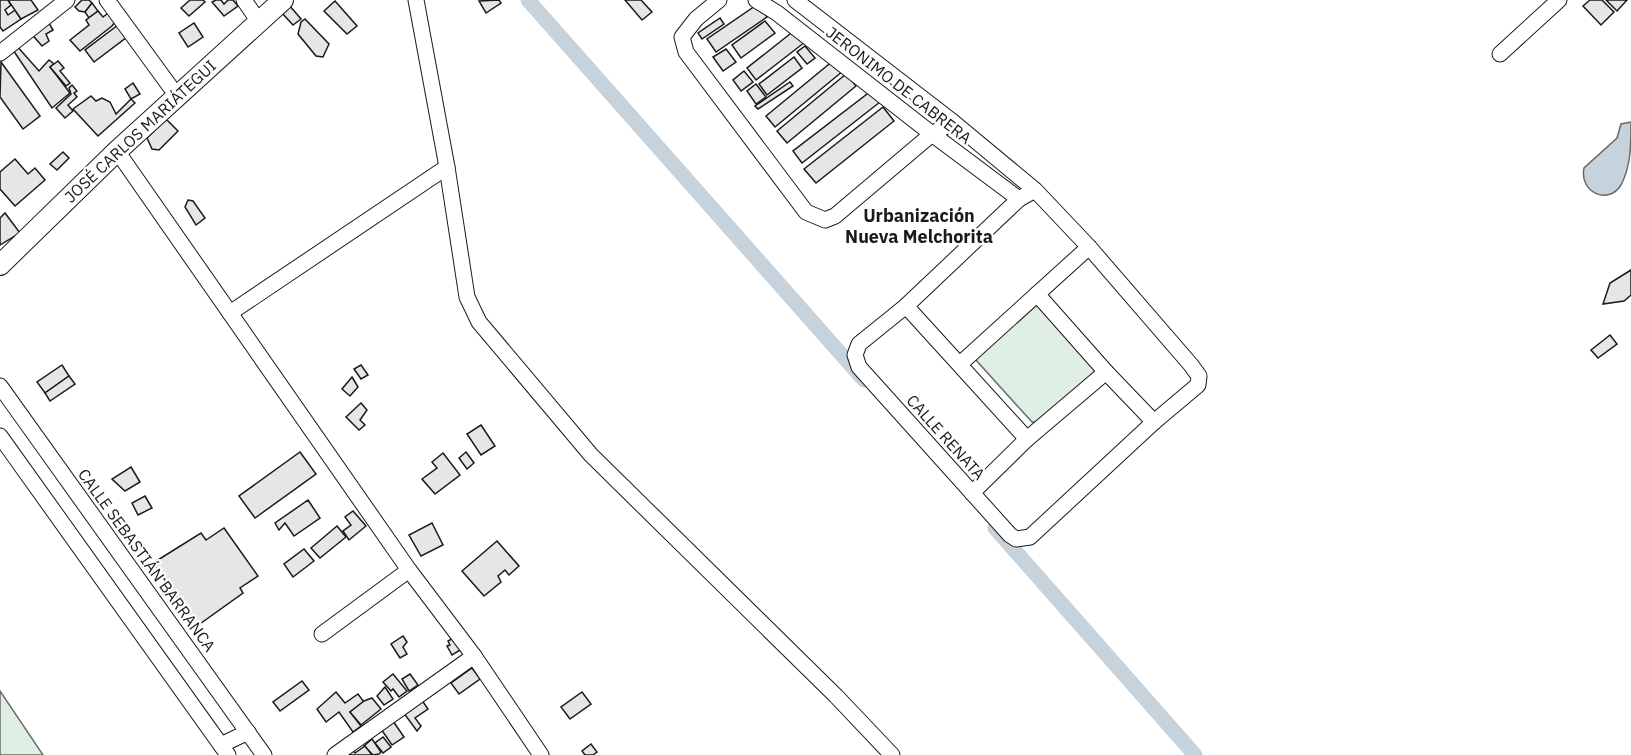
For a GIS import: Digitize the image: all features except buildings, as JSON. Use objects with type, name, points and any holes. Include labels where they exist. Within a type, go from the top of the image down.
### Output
[{"type":"main road","name":"JOSÉ CARLOS MARIÁTEGUI","points":[[0,265],[117,151],[283,0]]},
{"type":"street","points":[[3,45],[67,0]]},
{"type":"street","points":[[106,0],[177,96]]},
{"type":"street","points":[[244,0],[259,22]]},
{"type":"street","points":[[416,0],[447,167],[467,297],[479,322],[591,454],[892,755]]},
{"type":"street","points":[[719,0],[696,19],[682,37],[683,45],[690,60],[806,212],[825,220],[835,216],[932,134],[953,122]]},
{"type":"street","name":"JERONIMO DE CABRERA","points":[[756,0],[777,13],[1019,199]]},
{"type":"street","points":[[795,0],[953,122],[1035,190],[1089,247],[1191,365],[1199,376],[1198,385],[1154,422],[1037,294]]},
{"type":"street","points":[[1500,54],[1559,0]]},
{"type":"street","points":[[117,151],[409,570],[474,656],[541,755]]},
{"type":"street","points":[[230,313],[447,167]]},
{"type":"street","points":[[1027,440],[906,306],[1019,199],[1035,190]]},
{"type":"street","points":[[960,364],[1089,247]]},
{"type":"street","name":"CALLE RENATA","points":[[906,306],[860,344],[855,355],[859,368],[1016,539],[1030,537],[1154,422]]},
{"type":"street","points":[[972,493],[1027,440],[1106,372]]},
{"type":"street","name":"CALLE SEBASTIÁN BARRANCA","points":[[0,386],[264,755]]},
{"type":"street","points":[[0,436],[225,750],[248,732]]},
{"type":"street","points":[[322,634],[409,570]]},
{"type":"street","points":[[335,755],[474,656]]},
{"type":"green space","points":[[1046,294],[1103,357],[1103,364],[1040,422],[1032,422],[975,359]]},
{"type":"green space","points":[[0,691],[43,755],[0,755]]},
{"type":"shaded area","points":[[1631,122],[1629,163],[1621,185],[1609,195],[1596,193],[1586,184],[1584,168],[1617,138],[1621,124]]},
{"type":"waterway","points":[[528,0],[864,380]]},
{"type":"waterway","points":[[995,528],[1195,755]]},
{"type":"district","name":"Urbanización Nueva Melchorita","points":[[919,226]]}]
